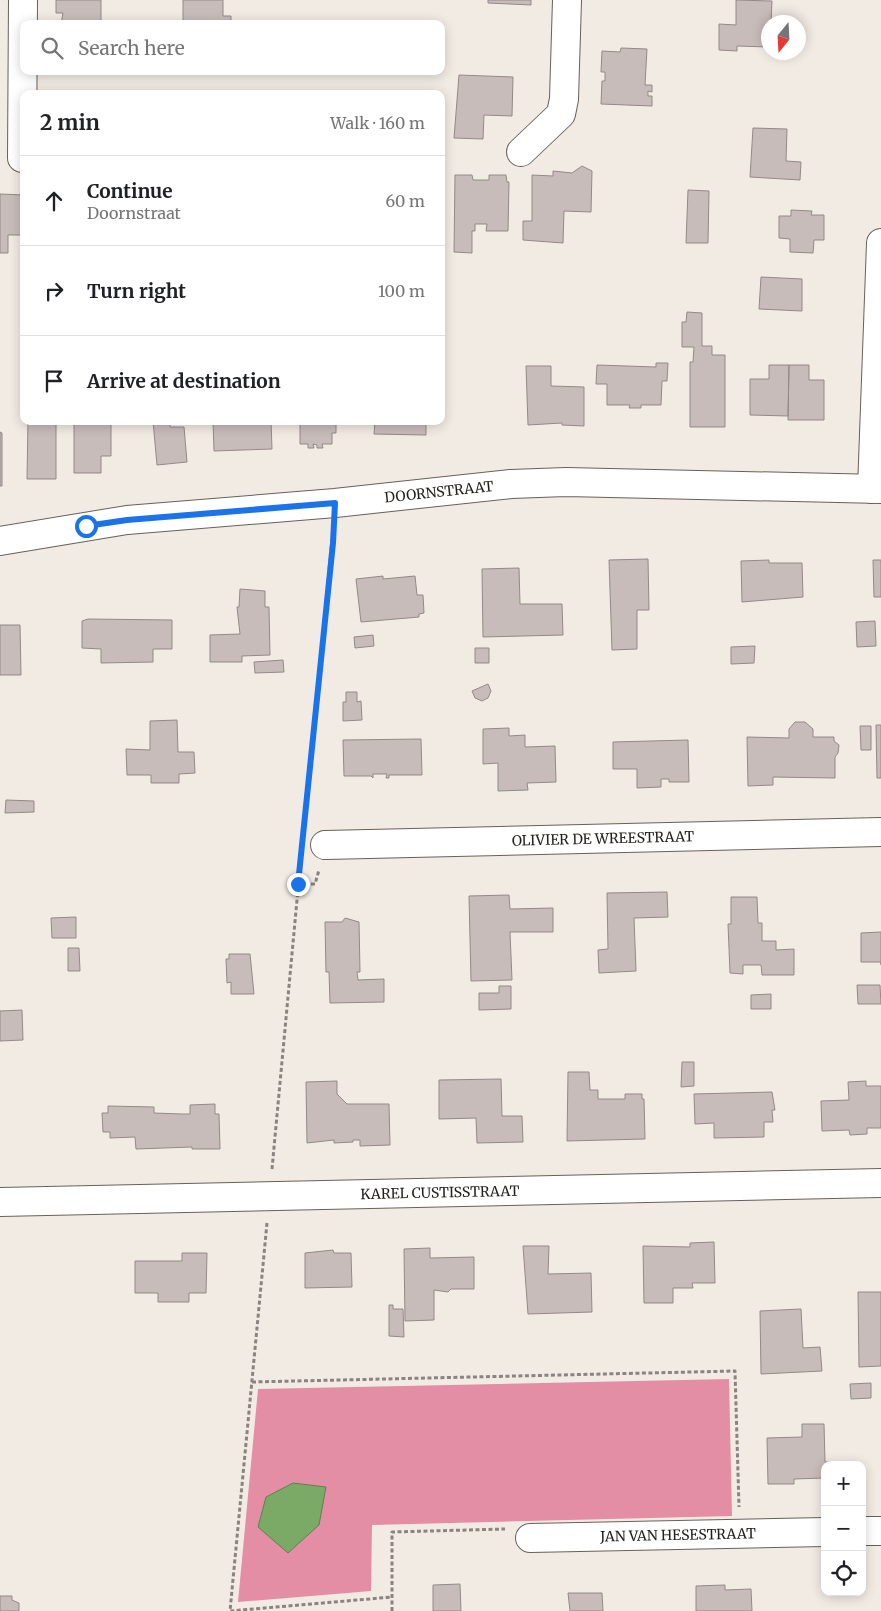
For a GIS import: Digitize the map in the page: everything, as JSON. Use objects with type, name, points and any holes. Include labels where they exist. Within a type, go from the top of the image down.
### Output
[{"type":"street","points":[[24,0],[24,20]]},
{"type":"street","points":[[521,152],[561,114],[564,99],[567,0]]},
{"type":"street","points":[[23,75],[23,90]]},
{"type":"street","points":[[877,489],[881,243]]},
{"type":"street","name":"DOORNSTRAAT","points":[[0,541],[127,520],[335,503],[510,484],[566,482],[877,489]]},
{"type":"street","name":"OLIVIER DE WREESTRAAT","points":[[310,846],[881,832]]},
{"type":"street","name":"KAREL CUSTISSTRAAT","points":[[0,1202],[881,1183]]},
{"type":"street","points":[[866,1531],[881,1531]]},
{"type":"street","name":"JAN VAN HESESTRAAT","points":[[530,1538],[821,1532]]},
{"type":"path","points":[[335,503],[310,846],[269,1196],[230,1611],[392,1597]]},
{"type":"path","points":[[252,1382],[735,1371],[740,1533]]},
{"type":"path","points":[[392,1611],[392,1532],[509,1529],[530,1538]]},
{"type":"shaded area","points":[[729,1379],[732,1516],[372,1525],[371,1591],[238,1602],[258,1389]]},
{"type":"shaded area","points":[[293,1483],[326,1487],[319,1525],[288,1553],[258,1527],[266,1497]]},
{"type":"building","points":[[56,0],[101,0],[101,20],[62,20],[63,13],[56,13]]},
{"type":"building","points":[[183,0],[223,0],[223,16],[231,16],[231,20],[183,20]]},
{"type":"building","points":[[488,0],[531,0],[531,5],[488,3]]},
{"type":"building","points":[[736,0],[772,1],[771,15],[761,15],[761,47],[737,46],[737,51],[719,50],[719,24],[736,25]]},
{"type":"building","points":[[621,48],[647,49],[645,85],[652,85],[652,92],[648,91],[648,96],[652,96],[652,106],[601,104],[602,81],[605,81],[605,72],[601,72],[602,51],[620,52]]},
{"type":"building","points":[[459,75],[513,77],[512,116],[484,115],[483,139],[454,138]]},
{"type":"building","points":[[753,128],[787,129],[786,161],[801,162],[800,180],[750,177]]},
{"type":"building","points":[[582,166],[592,171],[591,212],[564,211],[563,243],[523,240],[523,221],[532,221],[532,175],[553,176],[553,171],[572,173]]},
{"type":"building","points":[[455,175],[472,175],[473,180],[489,180],[489,175],[506,175],[507,182],[509,182],[508,231],[486,231],[487,224],[475,224],[475,231],[472,231],[472,253],[454,252]]},
{"type":"building","points":[[688,190],[709,191],[708,243],[686,243]]},
{"type":"building","points":[[0,194],[20,195],[20,235],[8,235],[8,253],[0,253]]},
{"type":"building","points":[[791,210],[812,211],[811,215],[824,215],[824,240],[814,240],[813,253],[790,252],[790,239],[779,238],[779,216],[791,216]]},
{"type":"building","points":[[761,277],[802,279],[802,311],[759,309]]},
{"type":"building","points":[[687,312],[702,313],[702,346],[712,346],[712,355],[725,355],[725,427],[690,427],[690,362],[693,362],[694,347],[682,347],[682,322],[686,322]]},
{"type":"building","points":[[656,363],[668,363],[667,381],[662,381],[661,405],[641,405],[641,408],[629,408],[630,405],[607,405],[607,384],[596,384],[597,365],[656,367]]},
{"type":"building","points":[[769,365],[789,365],[788,416],[750,415],[750,379],[769,379]]},
{"type":"building","points":[[789,365],[809,365],[809,380],[824,380],[824,420],[788,420]]},
{"type":"building","points":[[526,366],[551,366],[551,386],[584,387],[584,426],[562,425],[562,423],[528,425]]},
{"type":"building","points":[[28,425],[56,425],[56,479],[27,479]]},
{"type":"building","points":[[74,425],[111,425],[111,456],[101,456],[101,473],[74,473]]},
{"type":"building","points":[[153,425],[184,427],[187,462],[157,465]]},
{"type":"building","points":[[213,425],[271,425],[272,449],[214,451]]},
{"type":"building","points":[[300,425],[336,425],[336,433],[332,433],[332,444],[322,444],[323,448],[317,448],[317,445],[313,444],[314,448],[308,448],[308,444],[300,444]]},
{"type":"building","points":[[375,425],[426,425],[426,435],[374,434]]},
{"type":"building","points":[[0,432],[2,433],[2,486],[0,486]]},
{"type":"building","points":[[648,559],[649,610],[637,610],[637,649],[612,650],[609,560]]},
{"type":"building","points":[[769,560],[769,563],[802,563],[803,597],[742,602],[741,561]]},
{"type":"building","points":[[873,560],[881,560],[881,597],[874,597]]},
{"type":"building","points":[[519,568],[520,604],[562,604],[563,635],[483,637],[482,569]]},
{"type":"building","points":[[383,576],[383,579],[415,576],[417,595],[423,595],[424,613],[419,614],[419,617],[361,622],[356,579]]},
{"type":"building","points":[[240,589],[265,591],[265,607],[269,607],[270,655],[242,656],[242,662],[210,662],[210,635],[240,634],[237,607],[239,607]]},
{"type":"building","points":[[88,619],[172,620],[172,649],[153,649],[153,662],[101,663],[101,649],[82,648],[82,621]]},
{"type":"building","points":[[875,621],[876,646],[857,647],[856,622]]},
{"type":"building","points":[[0,625],[20,625],[21,675],[0,675]]},
{"type":"building","points":[[373,635],[374,646],[355,648],[354,637]]},
{"type":"building","points":[[755,646],[754,663],[731,664],[731,647]]},
{"type":"building","points":[[475,648],[489,648],[489,663],[475,663]]},
{"type":"building","points":[[283,660],[284,672],[255,673],[254,662]]},
{"type":"building","points":[[488,684],[491,691],[488,698],[482,701],[475,698],[472,691]]},
{"type":"building","points":[[346,692],[357,692],[357,702],[361,701],[362,720],[343,721],[343,702],[346,702]]},
{"type":"building","points":[[177,720],[178,752],[194,752],[195,773],[179,774],[179,783],[151,783],[151,775],[127,775],[126,749],[150,750],[150,721]]},
{"type":"building","points":[[795,722],[805,722],[813,729],[813,737],[834,737],[834,741],[839,745],[838,753],[835,757],[835,778],[773,777],[773,785],[748,786],[747,737],[789,738],[789,729]]},
{"type":"building","points":[[876,725],[881,725],[881,778],[877,778]]},
{"type":"building","points":[[860,726],[871,726],[871,750],[861,750]]},
{"type":"building","points":[[509,728],[509,736],[525,735],[525,747],[555,746],[556,782],[527,783],[528,790],[498,791],[498,763],[483,764],[483,729]]},
{"type":"building","points":[[421,739],[422,775],[389,775],[389,778],[386,778],[387,774],[373,774],[373,778],[371,776],[344,776],[343,740]]},
{"type":"building","points":[[688,740],[689,782],[669,782],[669,779],[661,779],[661,787],[637,788],[637,769],[613,769],[613,742]]},
{"type":"building","points":[[6,800],[34,801],[34,812],[5,813]]},
{"type":"building","points":[[667,892],[668,917],[634,918],[636,971],[599,973],[598,950],[608,949],[607,893]]},
{"type":"building","points":[[509,895],[510,909],[553,908],[553,932],[510,932],[512,980],[471,981],[469,896]]},
{"type":"building","points":[[731,897],[757,897],[758,923],[762,923],[762,941],[776,941],[776,950],[794,949],[794,975],[762,975],[761,965],[743,965],[743,974],[730,973],[728,924],[731,924]]},
{"type":"building","points":[[76,917],[76,938],[52,938],[51,918]]},
{"type":"building","points":[[345,918],[359,922],[360,972],[357,972],[358,980],[384,979],[384,1002],[330,1003],[329,972],[326,972],[325,922],[342,922]]},
{"type":"building","points":[[881,932],[881,962],[861,962],[861,933]]},
{"type":"building","points":[[68,948],[79,948],[80,971],[68,971]]},
{"type":"building","points":[[229,954],[250,954],[254,994],[231,994],[231,982],[227,983],[226,959],[229,959]]},
{"type":"building","points":[[857,985],[880,985],[881,1004],[858,1004]]},
{"type":"building","points":[[499,986],[511,986],[511,1009],[479,1010],[479,993],[499,993]]},
{"type":"building","points":[[771,994],[771,1009],[751,1009],[751,995]]},
{"type":"building","points":[[22,1010],[23,1040],[0,1041],[0,1011]]},
{"type":"building","points":[[682,1062],[694,1062],[694,1086],[681,1087]]},
{"type":"building","points":[[568,1072],[589,1072],[590,1090],[598,1090],[598,1099],[625,1099],[625,1094],[642,1094],[642,1099],[644,1099],[645,1139],[567,1141]]},
{"type":"building","points":[[501,1079],[502,1116],[522,1116],[523,1142],[477,1143],[476,1118],[439,1119],[439,1080]]},
{"type":"building","points":[[337,1081],[337,1094],[347,1104],[389,1104],[390,1145],[360,1146],[360,1140],[353,1140],[353,1142],[334,1143],[334,1140],[307,1143],[306,1082]]},
{"type":"building","points":[[866,1081],[866,1086],[881,1086],[881,1128],[867,1128],[867,1134],[850,1135],[849,1130],[822,1131],[821,1101],[849,1100],[848,1082]]},
{"type":"building","points":[[772,1092],[775,1110],[772,1110],[773,1122],[764,1122],[764,1137],[714,1138],[714,1123],[695,1124],[694,1094]]},
{"type":"building","points":[[215,1104],[215,1114],[219,1114],[220,1149],[192,1149],[192,1147],[136,1149],[135,1137],[110,1138],[110,1132],[103,1132],[102,1113],[108,1113],[108,1106],[154,1107],[154,1113],[190,1114],[190,1105]]},
{"type":"building","points":[[714,1242],[715,1283],[692,1283],[693,1288],[673,1288],[673,1303],[644,1303],[643,1246],[690,1247],[690,1243]]},
{"type":"building","points":[[523,1246],[549,1246],[548,1274],[591,1273],[592,1312],[528,1314]]},
{"type":"building","points":[[430,1248],[430,1258],[474,1257],[474,1289],[451,1289],[448,1292],[434,1290],[434,1320],[405,1321],[404,1249]]},
{"type":"building","points":[[333,1250],[334,1253],[351,1253],[352,1287],[305,1288],[305,1253]]},
{"type":"building","points":[[182,1253],[207,1253],[206,1293],[189,1293],[189,1302],[158,1302],[158,1293],[135,1293],[135,1261],[182,1261]]},
{"type":"building","points":[[858,1292],[881,1292],[881,1366],[859,1367]]},
{"type":"building","points":[[389,1305],[393,1305],[393,1309],[403,1309],[404,1337],[389,1336]]},
{"type":"building","points":[[801,1309],[803,1348],[820,1347],[822,1371],[761,1374],[760,1311]]},
{"type":"building","points":[[871,1383],[871,1398],[851,1399],[850,1384]]},
{"type":"building","points":[[802,1424],[824,1424],[825,1461],[821,1461],[821,1478],[794,1479],[794,1484],[768,1484],[767,1438],[802,1437]]},
{"type":"building","points":[[460,1584],[461,1611],[433,1611],[433,1585]]},
{"type":"building","points":[[725,1585],[725,1590],[751,1589],[752,1611],[696,1611],[696,1586]]},
{"type":"building","points":[[568,1593],[602,1593],[603,1611],[570,1611]]},
{"type":"building","points":[[0,1596],[12,1596],[12,1600],[19,1603],[19,1611],[0,1611]]},
{"type":"route","points":[[86,526],[127,520],[335,503],[333,543],[298,884]]}]
